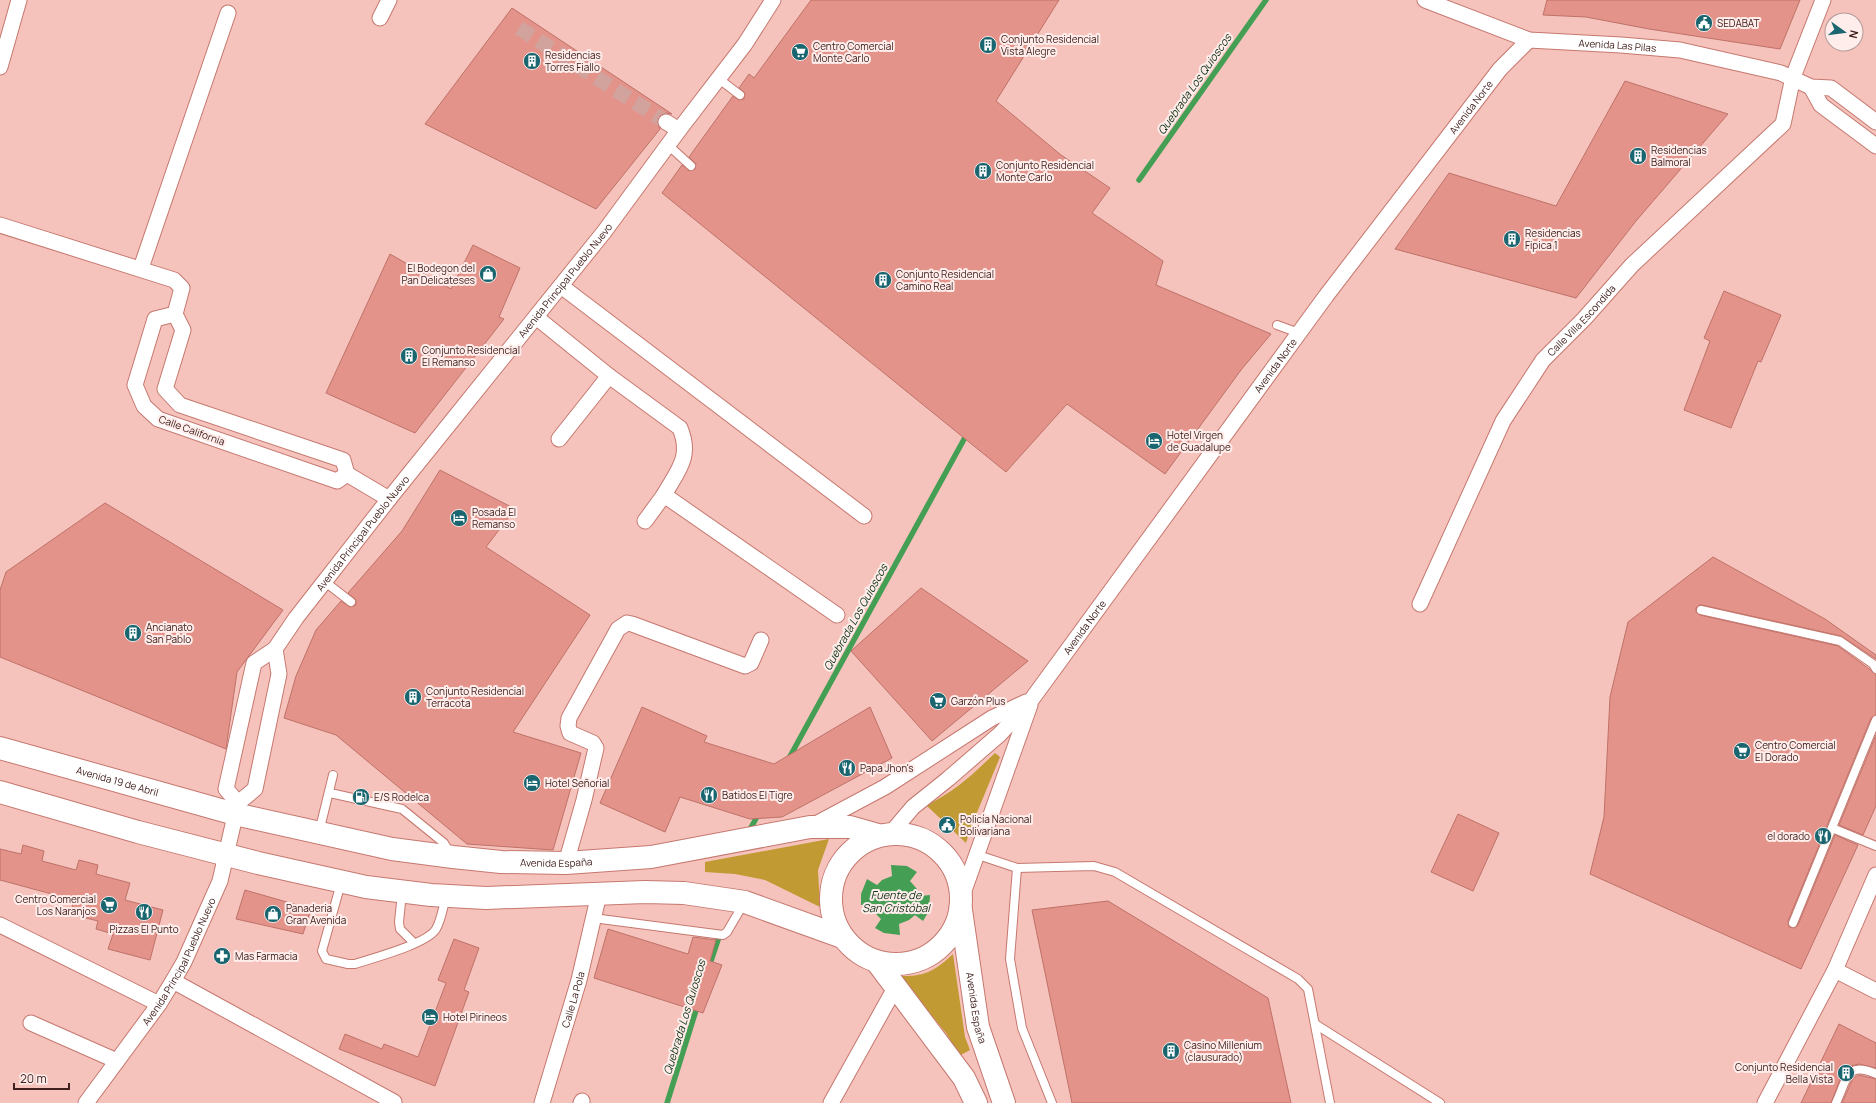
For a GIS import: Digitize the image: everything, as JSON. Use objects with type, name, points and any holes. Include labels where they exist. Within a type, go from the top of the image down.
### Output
[{"type":"main road","name":"Avenida 19 de Abril","points":[[0,748],[236,809]]},
{"type":"main road","points":[[0,792],[138,832],[258,863],[342,882],[403,892],[446,896],[502,898],[645,892],[684,893],[745,902],[842,937]]},
{"type":"main road","name":"Avenida España","points":[[236,809],[319,833],[392,849],[501,862],[566,863],[652,857],[810,827],[850,827],[884,834]]},
{"type":"main road","points":[[884,834],[912,835],[932,844],[948,858],[958,878],[961,904],[955,926],[948,937],[931,954],[914,962],[895,965],[877,962],[857,953],[842,937],[833,919],[830,898],[834,877],[844,859],[859,844],[884,834]]},
{"type":"main road","name":"Avenida España","points":[[961,904],[978,1026],[1004,1103]]},
{"type":"main road","points":[[877,962],[964,1078],[976,1103]]},
{"type":"street","points":[[0,67],[19,0]]},
{"type":"street","points":[[380,18],[389,0]]},
{"type":"street","name":"Avenida Principal Pueblo Nuevo","points":[[86,1103],[159,1004],[173,981],[184,962],[220,881],[236,809],[226,789],[254,664],[275,649],[324,581],[604,232],[745,44],[773,0]]},
{"type":"street","name":"Avenida Las Pilas","points":[[1425,0],[1529,40],[1680,50],[1781,73],[1793,77],[1811,88],[1821,106],[1876,146]]},
{"type":"street","name":"Calle Villa Escondida","points":[[1420,604],[1503,421],[1542,360],[1584,319],[1632,265],[1783,124],[1793,77],[1823,0]]},
{"type":"street","points":[[141,268],[228,13]]},
{"type":"street","name":"Avenida Norte","points":[[884,834],[913,806],[948,779],[1000,734],[1032,699],[1299,333],[1500,69],[1529,40]]},
{"type":"street","points":[[1811,88],[1831,88],[1876,122]]},
{"type":"street","points":[[666,122],[679,130]]},
{"type":"street","points":[[0,225],[141,268],[174,280],[182,288],[175,314]]},
{"type":"street","points":[[560,286],[864,516]]},
{"type":"street","name":"Calle California","points":[[347,474],[337,481],[158,419],[144,406],[135,385],[155,319],[175,314],[184,330],[166,389],[180,404],[343,460],[347,474],[389,499]]},
{"type":"street","points":[[536,317],[609,376],[680,428],[684,438],[686,450],[684,460],[664,495],[645,521]]},
{"type":"street","points":[[559,439],[609,376]]},
{"type":"street","points":[[664,495],[837,615]]},
{"type":"street","points":[[566,863],[596,748],[593,743],[570,733],[568,718],[618,629],[627,623],[632,624],[744,666],[751,663],[761,640]]},
{"type":"street","points":[[236,809],[255,789],[279,674],[275,649]]},
{"type":"street","points":[[810,827],[885,787],[992,718],[1032,699]]},
{"type":"street","name":"Avenida Norte","points":[[961,904],[1032,699]]},
{"type":"street","points":[[1765,1103],[1835,970],[1876,875]]},
{"type":"street","name":"Calle La Pola","points":[[542,1103],[579,980],[599,894]]},
{"type":"street","points":[[0,925],[159,1004]]},
{"type":"street","points":[[1835,970],[1876,991]]},
{"type":"street","points":[[173,981],[394,1102]]},
{"type":"street","points":[[831,1103],[895,988]]},
{"type":"street","points":[[31,1023],[117,1061]]},
{"type":"lane","points":[[719,79],[740,95]]},
{"type":"lane","points":[[668,145],[691,166]]},
{"type":"lane","points":[[1277,325],[1299,333]]},
{"type":"lane","points":[[324,581],[351,602]]},
{"type":"lane","points":[[1701,610],[1840,642],[1873,664],[1876,670]]},
{"type":"lane","points":[[1793,923],[1876,720]]},
{"type":"lane","points":[[319,833],[330,793],[333,775]]},
{"type":"lane","points":[[330,793],[402,808],[444,843],[453,857]]},
{"type":"lane","points":[[1832,828],[1876,846]]},
{"type":"lane","points":[[978,855],[1017,868],[1094,866],[1115,872],[1298,979],[1308,989],[1330,1103]]},
{"type":"lane","points":[[1017,868],[1010,959],[1022,1028],[1052,1103]]},
{"type":"lane","points":[[342,882],[322,951],[326,959],[348,964],[355,964],[430,936],[436,929],[446,896]]},
{"type":"lane","points":[[403,892],[399,922],[400,929],[414,943]]},
{"type":"lane","points":[[594,918],[722,935],[727,932],[745,902]]},
{"type":"lane","points":[[1315,1024],[1440,1103]]},
{"type":"lane","points":[[1836,1103],[1850,1071],[1857,1068],[1865,1069],[1876,1074]]},
{"type":"shaded area","points":[[995,753],[1000,757],[971,827],[966,843],[926,805],[955,789]]},
{"type":"shaded area","points":[[829,839],[818,870],[820,907],[765,880],[735,874],[705,872],[705,862]]},
{"type":"shaded area","points":[[953,954],[965,1037],[970,1050],[959,1056],[946,1033],[899,976],[929,972]]},
{"type":"water","name":"Fuente de San Cristóbal","points":[[891,865],[907,866],[917,872],[910,881],[917,889],[920,896],[930,895],[929,911],[923,921],[915,915],[909,920],[899,924],[900,935],[884,933],[875,928],[881,919],[876,914],[872,904],[861,905],[861,894],[867,879],[877,885],[882,880],[892,876]]},
{"type":"building","points":[[811,0],[1059,0],[996,101],[1061,155],[1110,188],[1092,213],[1163,261],[1156,285],[1271,334],[1241,370],[1165,474],[1067,404],[1006,472],[662,193],[682,165],[689,171],[695,169],[696,164],[689,157],[733,96],[739,100],[744,99],[745,93],[739,88],[749,74],[754,78]]},
{"type":"building","name":"SEDABAT","points":[[1547,0],[1800,0],[1780,49],[1649,29],[1586,17],[1543,15]]},
{"type":"building","name":"Residencias Torres Fiallo","points":[[512,8],[672,114],[666,113],[659,117],[657,122],[660,129],[596,209],[425,124]]},
{"type":"building","points":[[1625,81],[1728,114],[1636,221],[1576,298],[1395,249],[1449,173],[1556,206]]},
{"type":"building","name":"Conjunto Residencial El Remanso","points":[[473,245],[520,268],[499,317],[504,319],[415,433],[326,393],[390,254],[451,289]]},
{"type":"building","points":[[1724,291],[1781,315],[1761,362],[1758,361],[1731,428],[1684,410],[1710,341],[1704,338]]},
{"type":"building","name":"Conjunto Residencial Terracota","points":[[440,470],[515,509],[486,547],[590,615],[513,732],[581,753],[553,850],[467,844],[336,735],[284,718],[296,676],[316,630],[341,601],[350,607],[356,605],[356,600],[348,593],[402,531]]},
{"type":"building","name":"Ancianato San Pablo","points":[[105,503],[283,610],[237,672],[226,749],[0,657],[0,590],[6,572]]},
{"type":"building","name":"Centro Comercial El Dorado","points":[[1713,557],[1825,619],[1876,655],[1876,659],[1841,636],[1702,605],[1699,605],[1696,608],[1696,612],[1700,615],[1838,646],[1876,674],[1876,715],[1871,718],[1788,921],[1789,927],[1794,928],[1798,925],[1835,835],[1858,845],[1801,969],[1590,874],[1604,817],[1610,697],[1628,622]]},
{"type":"building","name":"Garzón Plus","points":[[921,588],[1028,661],[932,741],[851,651]]},
{"type":"building","points":[[642,707],[707,736],[704,742],[774,764],[870,707],[892,758],[782,817],[750,819],[680,797],[665,832],[600,803]]},
{"type":"building","points":[[1876,735],[1876,806],[1863,835],[1839,825]]},
{"type":"building","points":[[1458,814],[1499,833],[1473,891],[1431,872]]},
{"type":"building","name":"Centro Comercial Los Naranjos","points":[[23,845],[44,851],[42,861],[76,870],[79,860],[98,865],[96,874],[130,883],[125,900],[163,910],[150,960],[108,949],[113,934],[96,929],[98,921],[70,914],[74,900],[0,880],[0,849],[21,854]]},
{"type":"building","name":"Panaderia Gran Avenida","points":[[245,890],[311,909],[303,934],[236,919]]},
{"type":"building","name":"Casino Millenium (clausurado)","points":[[1108,901],[1268,998],[1291,1103],[1072,1103],[1032,910]]},
{"type":"building","points":[[608,929],[688,954],[693,937],[716,940],[710,961],[722,965],[703,1013],[594,978]]},
{"type":"building","points":[[454,939],[479,948],[464,990],[469,992],[435,1086],[339,1049],[345,1034],[382,1049],[384,1044],[418,1057],[446,983],[438,980]]},
{"type":"building","name":"Conjunto Residencial Bella Vista","points":[[1839,1024],[1876,1043],[1876,1068],[1859,1064],[1851,1066],[1841,1077],[1831,1103],[1801,1103]]},
{"type":"building","points":[[1859,1075],[1876,1079],[1876,1103],[1842,1103],[1853,1078]]},
{"type":"waterway","name":"Quebrada Los Quioscos","points":[[1139,180],[1266,0]]},
{"type":"waterway","name":"Quebrada Los Quioscos","points":[[788,760],[968,432]]},
{"type":"waterway","name":"Quebrada Los Quioscos","points":[[748,833],[759,813]]},
{"type":"waterway","name":"Quebrada Los Quioscos","points":[[709,967],[719,937]]},
{"type":"waterway","name":"Quebrada Los Quioscos","points":[[667,1103],[698,1004]]},
{"type":"tunnel","points":[[519,28],[666,122]]},
{"type":"place","name":"SEDABAT","points":[[1704,23]]},
{"type":"place","name":"Conjunto Residencial Vista Alegre","points":[[988,45]]},
{"type":"place","name":"Centro Comercial Monte Carlo","points":[[800,52]]},
{"type":"place","name":"Residencias Torres Fiallo","points":[[532,61]]},
{"type":"place","name":"Residencias Balmoral","points":[[1638,156]]},
{"type":"place","name":"Conjunto Residencial Monte Carlo","points":[[983,171]]},
{"type":"place","name":"Residencias Fipica 1","points":[[1512,239]]},
{"type":"place","name":"El Bodegon del Pan Delicateses","points":[[488,274]]},
{"type":"place","name":"Conjunto Residencial Camino Real","points":[[883,280]]},
{"type":"place","name":"Conjunto Residencial El Remanso","points":[[409,356]]},
{"type":"place","name":"Hotel Virgen de Guadalupe","points":[[1154,441]]},
{"type":"place","name":"Posada El Remanso","points":[[459,518]]},
{"type":"place","name":"Ancianato San Pablo","points":[[133,633]]},
{"type":"place","name":"Conjunto Residencial Terracota","points":[[413,697]]},
{"type":"place","name":"Garzón Plus","points":[[938,701]]},
{"type":"place","name":"Centro Comercial El Dorado","points":[[1742,751]]},
{"type":"place","name":"Papa Jhon's","points":[[847,768]]},
{"type":"place","name":"Hotel Señorial","points":[[532,783]]},
{"type":"place","name":"Batidos El Tigre","points":[[709,795]]},
{"type":"place","name":"E/S Rodelca","points":[[361,797]]},
{"type":"place","name":"Policía Nacional Bolivariana","points":[[947,825]]},
{"type":"place","name":"el dorado","points":[[1823,836]]},
{"type":"place","name":"Centro Comercial Los Naranjos","points":[[109,905]]},
{"type":"place","name":"Pizzas El Punto","points":[[144,912]]},
{"type":"place","name":"Panaderia Gran Avenida","points":[[273,914]]},
{"type":"place","name":"Mas Farmacia","points":[[222,956]]},
{"type":"place","name":"Hotel Pirineos","points":[[430,1017]]},
{"type":"place","name":"Casino Millenium (clausurado)","points":[[1171,1051]]},
{"type":"place","name":"Conjunto Residencial Bella Vista","points":[[1846,1073]]}]
